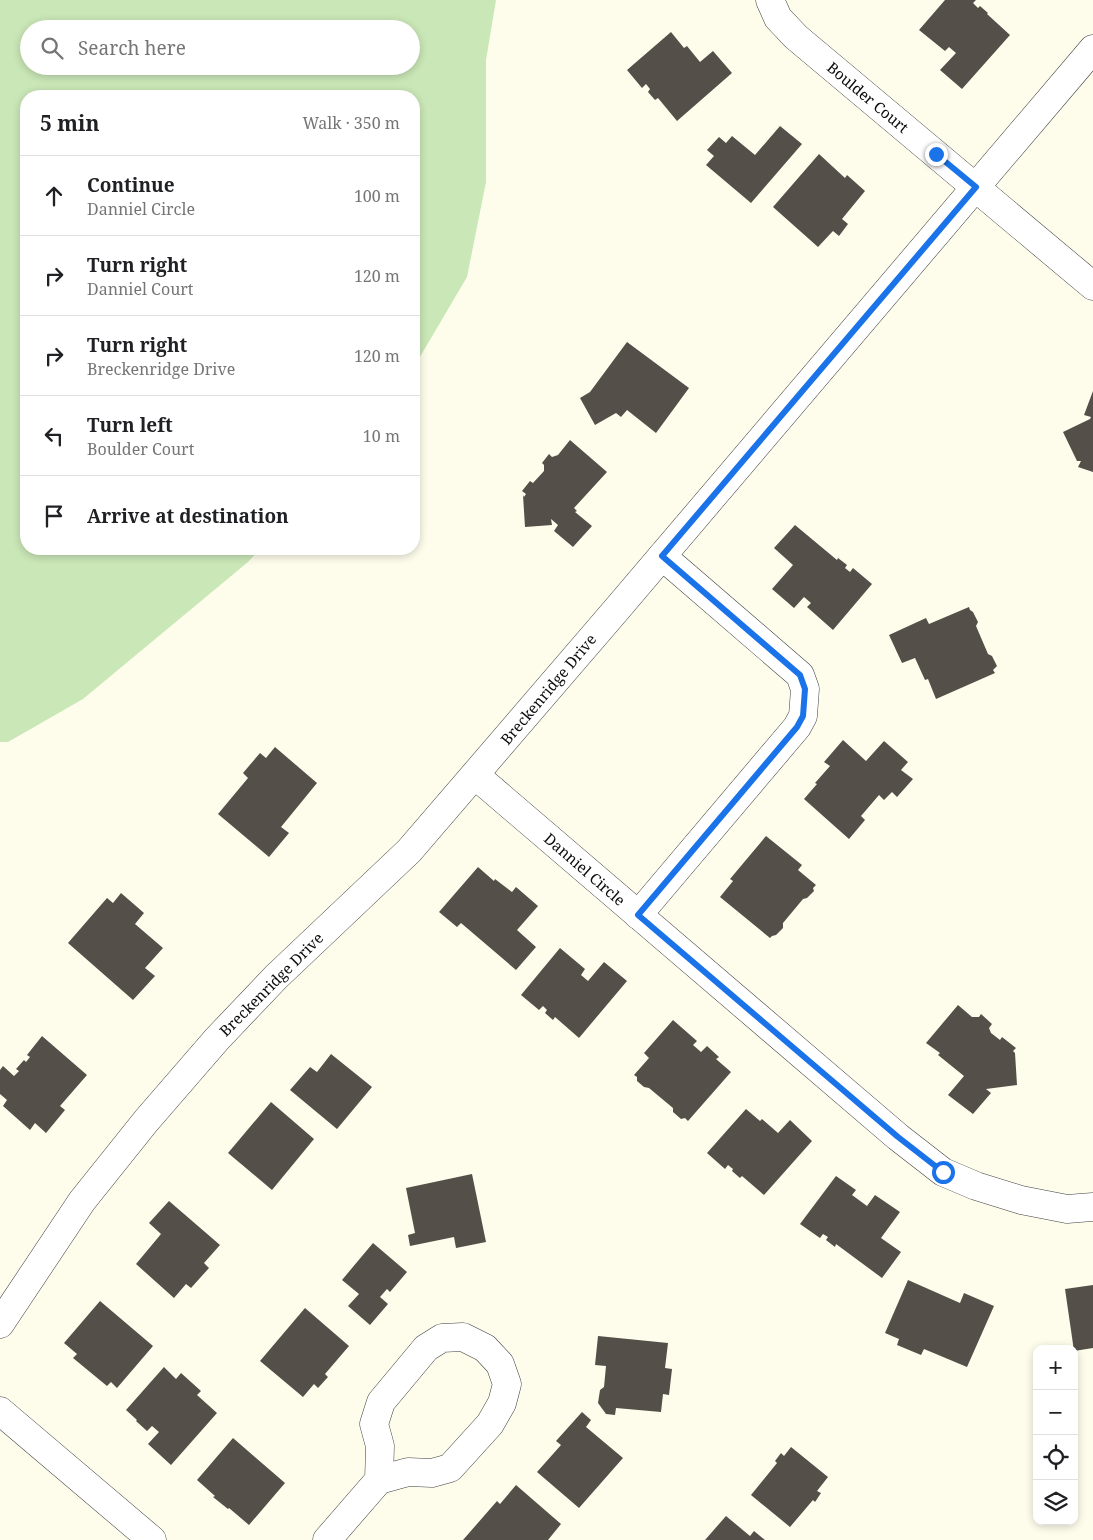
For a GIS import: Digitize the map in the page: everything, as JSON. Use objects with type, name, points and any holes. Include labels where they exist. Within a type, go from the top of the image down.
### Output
[{"type":"street","name":"Boulder Court","points":[[770,0],[778,18],[796,37],[1093,286]]},
{"type":"street","name":"Breckenridge Drive","points":[[0,1324],[82,1201],[158,1107],[217,1039],[276,977],[409,851],[1093,49]]},
{"type":"street","points":[[638,915],[797,727],[803,716],[805,686],[800,675],[662,556]]},
{"type":"street","name":"Danniel Circle","points":[[475,775],[891,1131],[943,1172],[976,1186],[1020,1200],[1067,1209],[1093,1207]]},
{"type":"street","points":[[327,1540],[379,1480],[408,1472],[432,1473],[450,1468],[490,1424],[502,1403],[507,1384],[500,1364],[485,1348],[463,1337],[442,1338],[426,1348],[381,1402],[374,1424],[380,1446],[379,1480]]},
{"type":"street","points":[[0,1411],[152,1540]]},
{"type":"green space","points":[[0,0],[496,0],[486,60],[486,182],[467,277],[420,357],[420,90],[20,90],[20,555],[254,555],[83,699],[8,742],[0,742]]},
{"type":"building","points":[[945,0],[976,0],[973,3],[978,8],[980,6],[1010,35],[962,89],[940,70],[956,53],[949,47],[945,51],[919,30]]},
{"type":"building","points":[[671,32],[684,48],[687,46],[700,62],[713,51],[732,73],[677,121],[658,98],[655,100],[648,92],[650,89],[646,84],[642,88],[627,70]]},
{"type":"building","points":[[780,126],[802,144],[751,203],[706,165],[714,156],[707,150],[719,137],[726,143],[732,136],[755,155]]},
{"type":"building","points":[[819,154],[845,178],[847,175],[865,191],[842,219],[848,224],[839,236],[833,231],[818,247],[773,207]]},
{"type":"building","points":[[627,342],[689,388],[656,433],[627,410],[621,417],[616,413],[595,425],[580,398],[590,392]]},
{"type":"building","points":[[1093,391],[1093,472],[1078,467],[1081,461],[1077,461],[1063,432],[1090,419],[1091,417],[1084,415]]},
{"type":"building","points":[[570,440],[607,472],[574,508],[577,511],[575,512],[592,526],[573,547],[554,531],[558,525],[551,519],[552,525],[525,527],[523,495],[524,497],[526,494],[522,491],[530,481],[533,483],[544,471],[542,463],[549,454],[552,457],[558,455]]},
{"type":"building","points":[[795,525],[837,560],[838,558],[847,565],[845,568],[850,572],[853,568],[872,584],[833,630],[807,607],[811,603],[804,597],[794,608],[772,589],[793,565],[774,548]]},
{"type":"building","points":[[969,607],[978,622],[976,626],[988,654],[992,656],[997,666],[993,670],[995,673],[936,699],[928,679],[925,680],[915,658],[902,663],[889,635],[926,618],[929,624]]},
{"type":"building","points":[[843,740],[866,761],[884,741],[908,762],[901,770],[913,779],[897,797],[892,792],[884,800],[879,795],[861,816],[865,820],[849,839],[804,799],[830,766],[824,762]]},
{"type":"building","points":[[275,747],[317,783],[281,827],[289,833],[269,857],[218,814],[248,778],[243,773],[260,753],[266,758]]},
{"type":"building","points":[[766,836],[802,865],[798,870],[816,885],[813,888],[814,891],[807,898],[803,899],[783,923],[783,928],[770,938],[720,897],[733,881],[730,879]]},
{"type":"building","points":[[478,867],[494,881],[495,879],[512,892],[516,887],[538,906],[517,930],[536,947],[516,970],[461,923],[457,927],[439,912]]},
{"type":"building","points":[[121,893],[144,913],[135,924],[163,948],[145,968],[155,976],[133,1000],[68,943],[107,898],[113,903]]},
{"type":"building","points":[[560,948],[585,969],[581,975],[588,981],[604,962],[627,981],[579,1038],[555,1017],[553,1020],[545,1013],[547,1010],[543,1006],[539,1010],[521,995]]},
{"type":"building","points":[[958,1005],[972,1017],[979,1017],[981,1014],[992,1024],[989,1028],[991,1033],[1000,1040],[1002,1037],[1016,1048],[1013,1051],[1015,1053],[1017,1085],[986,1089],[991,1093],[973,1114],[948,1095],[964,1076],[938,1055],[940,1053],[926,1043]]},
{"type":"building","points":[[673,1020],[697,1041],[693,1045],[701,1052],[707,1046],[719,1057],[716,1059],[731,1072],[688,1121],[685,1118],[681,1119],[673,1112],[673,1108],[649,1088],[644,1087],[637,1081],[637,1077],[634,1075],[649,1058],[644,1053]]},
{"type":"building","points":[[42,1036],[87,1075],[60,1106],[65,1110],[46,1133],[35,1123],[30,1130],[3,1106],[7,1100],[0,1094],[0,1070],[3,1066],[14,1076],[19,1071],[16,1069],[24,1060],[26,1062],[30,1057],[27,1055]]},
{"type":"building","points":[[331,1054],[372,1087],[337,1129],[290,1090],[310,1067],[317,1072]]},
{"type":"building","points":[[271,1102],[314,1139],[272,1190],[228,1153]]},
{"type":"building","points":[[746,1109],[760,1121],[762,1119],[778,1133],[790,1120],[812,1141],[764,1195],[742,1176],[740,1178],[728,1165],[725,1169],[707,1153]]},
{"type":"building","points":[[472,1174],[486,1242],[456,1248],[454,1237],[410,1246],[408,1235],[415,1233],[406,1188]]},
{"type":"building","points":[[836,1176],[856,1190],[852,1195],[867,1206],[875,1195],[900,1212],[881,1238],[901,1252],[882,1278],[836,1244],[835,1247],[826,1240],[828,1237],[823,1234],[820,1238],[800,1224]]},
{"type":"building","points":[[169,1201],[220,1245],[204,1263],[209,1268],[191,1288],[186,1284],[174,1298],[136,1264],[161,1234],[149,1223]]},
{"type":"building","points":[[373,1243],[407,1272],[390,1292],[387,1289],[380,1297],[388,1304],[370,1325],[348,1306],[359,1294],[342,1280]]},
{"type":"building","points":[[908,1280],[960,1303],[964,1293],[994,1306],[967,1367],[924,1349],[921,1355],[897,1345],[899,1339],[885,1333]]},
{"type":"building","points":[[1093,1285],[1093,1348],[1078,1350],[1078,1345],[1073,1345],[1065,1289]]},
{"type":"building","points":[[100,1301],[153,1346],[117,1388],[111,1382],[107,1386],[73,1358],[77,1354],[64,1343]]},
{"type":"building","points":[[305,1308],[349,1346],[325,1374],[328,1377],[318,1388],[314,1384],[303,1397],[260,1361]]},
{"type":"building","points":[[598,1336],[668,1343],[665,1368],[672,1369],[669,1395],[663,1394],[661,1412],[616,1408],[615,1415],[606,1414],[598,1403],[600,1390],[604,1387],[606,1366],[595,1365]]},
{"type":"building","points":[[164,1367],[176,1379],[181,1373],[201,1391],[197,1395],[217,1413],[171,1465],[148,1444],[159,1432],[152,1426],[147,1431],[126,1410]]},
{"type":"building","points":[[582,1412],[591,1420],[586,1427],[623,1458],[579,1508],[537,1472],[561,1445],[556,1441]]},
{"type":"building","points":[[233,1438],[285,1483],[249,1525],[213,1497],[215,1496],[197,1480]]},
{"type":"building","points":[[791,1447],[828,1477],[817,1491],[821,1493],[815,1502],[813,1500],[790,1527],[751,1495],[777,1463],[775,1461],[781,1453],[784,1456]]},
{"type":"building","points":[[516,1485],[561,1524],[548,1540],[463,1540],[497,1501],[500,1504]]},
{"type":"building","points":[[726,1516],[750,1536],[754,1531],[765,1540],[705,1540]]},
{"type":"route","points":[[936,154],[976,187],[662,556],[800,675],[805,686],[803,716],[797,727],[638,915],[898,1137],[943,1172]]}]
